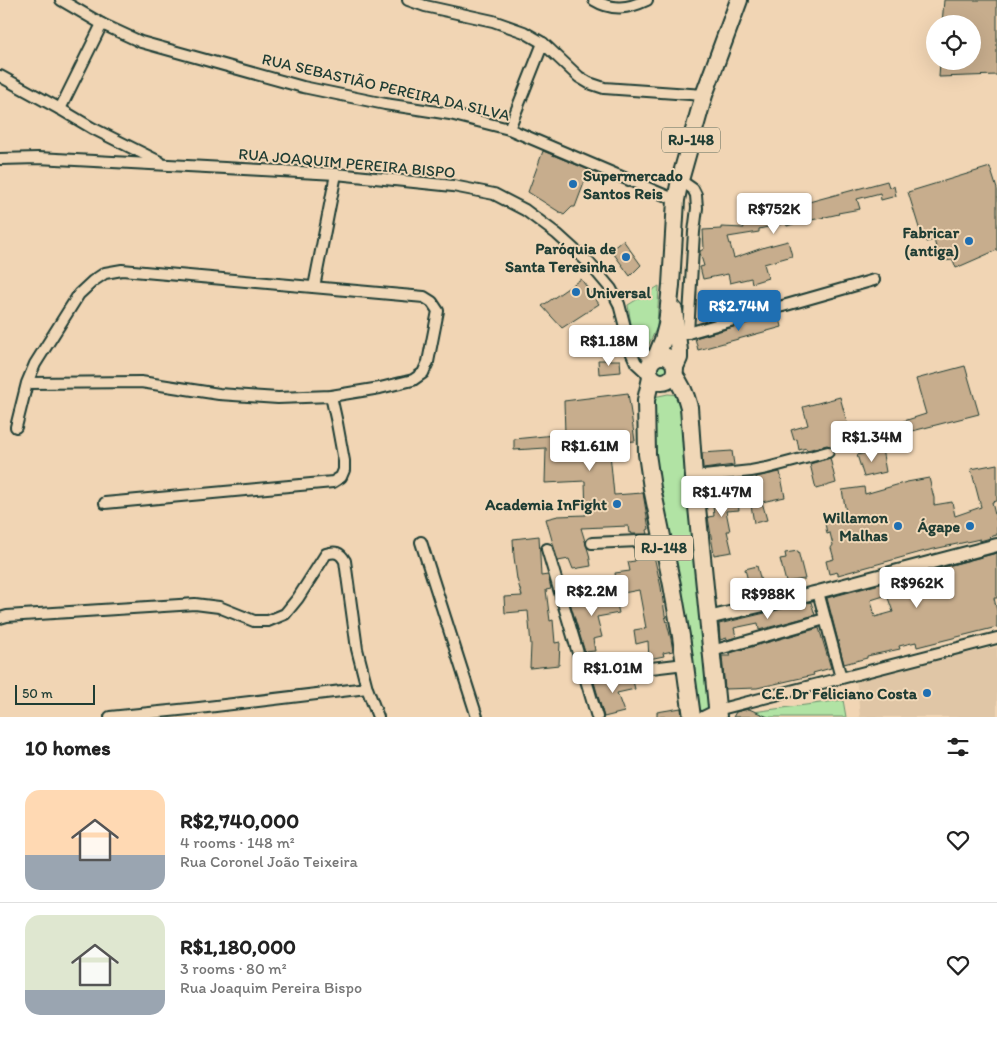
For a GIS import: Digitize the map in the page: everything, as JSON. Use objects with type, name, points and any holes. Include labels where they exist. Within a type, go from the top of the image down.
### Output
[{"type":"main road","name":"RJ-148","points":[[692,717],[682,636],[652,488],[647,454],[646,400],[652,368],[667,325],[676,200],[680,180],[704,95],[738,0]]},
{"type":"main road","points":[[671,285],[683,334],[679,358],[674,371],[670,380],[663,383],[657,382],[652,368],[662,356],[668,357],[673,361],[674,371],[687,398],[689,407],[694,477],[712,651],[713,715]]},
{"type":"main road","points":[[646,400],[650,396],[666,390],[679,392],[687,398]]},
{"type":"street","name":"RUA SEBASTIÃO PEREIRA DA SILVA","points":[[61,0],[102,24],[141,42],[303,86],[385,104],[450,114],[510,129],[676,200]]},
{"type":"street","points":[[408,0],[493,21],[524,32],[543,43],[589,84],[604,88],[704,95]]},
{"type":"street","points":[[594,0],[614,8],[631,7],[647,0]]},
{"type":"street","points":[[60,109],[102,24]]},
{"type":"street","points":[[510,129],[543,43]]},
{"type":"street","name":"RUA JOAQUIM PEREIRA BISPO","points":[[0,76],[92,128],[165,164],[336,174],[453,186],[494,194],[524,210],[557,234],[590,264],[611,290],[619,304],[636,363],[652,368]]},
{"type":"street","points":[[0,159],[38,158],[165,164]]},
{"type":"street","points":[[314,287],[336,174]]},
{"type":"street","points":[[680,180],[693,189],[696,195],[697,208],[683,334],[874,280]]},
{"type":"street","points":[[16,428],[27,383],[35,364],[79,294],[105,273],[122,270],[424,298],[432,302],[438,311],[428,362],[423,373],[413,380],[380,388],[331,396],[278,398],[219,394],[141,382],[27,383]]},
{"type":"street","points":[[629,342],[637,347],[652,368]]},
{"type":"street","points":[[105,502],[333,482],[341,477],[344,470],[344,461],[331,396]]},
{"type":"street","points":[[694,477],[759,470],[828,452]]},
{"type":"street","points":[[592,543],[662,540]]},
{"type":"street","points":[[421,542],[477,717]]},
{"type":"street","points":[[708,618],[818,592],[997,545]]},
{"type":"street","points":[[547,549],[597,717]]},
{"type":"street","points":[[0,618],[6,616],[195,604],[218,607],[254,621],[268,621],[285,614],[298,598],[326,554],[330,552],[337,553],[342,555],[345,561],[357,649],[367,688],[378,717]]},
{"type":"street","points":[[818,592],[841,678]]},
{"type":"street","points":[[712,651],[825,619]]},
{"type":"street","points":[[713,715],[841,678],[997,638]]},
{"type":"street","points":[[584,676],[685,664]]},
{"type":"street","points":[[110,717],[367,688]]},
{"type":"shaded area","name":"C.E. Dr Feliciano Costa","points":[[997,647],[997,717],[860,717],[856,676]]},
{"type":"green space","points":[[659,286],[657,327],[648,346],[633,337],[628,305]]},
{"type":"green space","points":[[661,361],[668,364],[668,377],[662,379],[656,377],[653,369],[655,364]]},
{"type":"green space","points":[[668,394],[680,395],[715,717],[695,717],[656,488],[649,398]]},
{"type":"green space","points":[[843,700],[846,717],[753,717],[753,712]]},
{"type":"building","points":[[944,0],[997,0],[997,75],[939,77],[939,70],[981,70],[981,15],[943,15]]},
{"type":"building","points":[[543,151],[589,170],[575,207],[572,207],[564,215],[528,192]]},
{"type":"building","points":[[990,167],[997,189],[997,250],[956,268],[953,260],[940,261],[934,240],[926,242],[920,231],[908,192]]},
{"type":"building","points":[[887,181],[889,187],[894,186],[896,196],[881,200],[880,193],[857,199],[860,209],[806,220],[787,226],[786,223],[759,229],[759,232],[728,237],[734,258],[788,241],[792,256],[764,264],[768,278],[752,283],[751,278],[730,283],[728,274],[703,279],[700,267],[704,266],[700,251],[704,249],[703,230],[721,229],[721,227],[744,228],[742,220]]},
{"type":"building","name":"Paróquia de Santa Teresinha","points":[[623,240],[641,265],[630,276],[611,250]]},
{"type":"building","name":"Universal","points":[[581,279],[599,304],[562,328],[542,306]]},
{"type":"building","points":[[779,314],[782,327],[698,350],[695,338]]},
{"type":"building","points":[[598,360],[620,360],[621,372],[599,374]]},
{"type":"building","points":[[965,366],[979,414],[885,438],[882,428],[926,414],[916,379]]},
{"type":"building","points":[[628,393],[635,441],[609,443],[614,495],[643,493],[649,529],[647,530],[648,534],[629,533],[628,526],[581,528],[591,566],[573,569],[569,559],[558,561],[546,519],[558,516],[586,515],[585,481],[545,483],[546,448],[514,450],[514,439],[565,434],[564,401]]},
{"type":"building","points":[[840,397],[853,444],[834,449],[827,445],[799,450],[797,439],[794,440],[791,430],[808,425],[803,407]]},
{"type":"building","points":[[882,449],[886,472],[864,477],[857,455]]},
{"type":"building","points":[[732,451],[734,465],[703,469],[702,453]]},
{"type":"building","points":[[830,458],[836,483],[816,489],[810,464]]},
{"type":"building","points":[[997,464],[997,501],[992,502],[997,523],[997,535],[980,541],[980,539],[925,551],[838,575],[838,572],[829,574],[826,561],[834,559],[831,548],[833,545],[830,533],[827,534],[824,517],[846,512],[842,490],[864,487],[865,494],[929,478],[934,505],[952,502],[955,516],[981,507],[971,469]]},
{"type":"building","points":[[780,472],[785,497],[762,502],[756,477]]},
{"type":"building","points":[[730,484],[732,498],[737,497],[739,510],[726,511],[730,531],[727,531],[732,552],[714,555],[708,517],[714,516],[709,487]]},
{"type":"building","points":[[762,502],[767,520],[754,523],[751,505]]},
{"type":"building","points":[[539,536],[541,576],[548,575],[551,589],[546,590],[550,621],[553,620],[555,643],[560,642],[559,665],[530,668],[531,645],[528,611],[505,613],[504,597],[522,596],[517,579],[513,539]]},
{"type":"building","points":[[652,547],[673,651],[663,653],[664,656],[649,659],[648,641],[636,644],[634,630],[646,628],[639,590],[618,594],[615,573],[630,571],[628,562],[635,561],[634,548]]},
{"type":"building","points":[[798,551],[805,579],[786,582],[780,559],[786,558],[785,553]]},
{"type":"building","points":[[997,553],[997,598],[994,598],[997,611],[997,627],[917,647],[916,642],[899,646],[900,649],[867,656],[867,658],[844,664],[827,598]],"holes":[[[887,595],[893,612],[875,617],[871,600]]]},
{"type":"building","points":[[757,566],[764,593],[752,597],[745,569]]},
{"type":"building","points":[[575,595],[578,602],[598,597],[615,596],[619,613],[597,617],[602,637],[593,639],[595,651],[585,652],[568,596]]},
{"type":"building","points":[[811,602],[815,615],[759,630],[758,623],[734,628],[736,637],[720,640],[719,624]]},
{"type":"building","points":[[819,628],[831,668],[813,673],[814,675],[757,688],[725,689],[722,656],[731,656],[730,653]]},
{"type":"building","points":[[632,677],[635,689],[617,693],[624,712],[604,717],[594,682]]},
{"type":"building","points":[[681,708],[682,717],[657,717],[657,712]]},
{"type":"building","points":[[749,709],[768,717],[733,717],[736,712]]},
{"type":"place","name":"Supermercado Santos Reis","points":[[573,184]]},
{"type":"place","name":"Fabricar (antiga)","points":[[969,241]]},
{"type":"place","name":"Paróquia de Santa Teresinha","points":[[626,257]]},
{"type":"place","name":"Universal","points":[[576,292]]},
{"type":"place","name":"Academia InFight","points":[[617,504]]},
{"type":"place","name":"Willamon Malhas","points":[[898,526]]},
{"type":"place","name":"Ágape","points":[[970,526]]},
{"type":"place","name":"C.E. Dr Feliciano Costa","points":[[927,693]]}]
